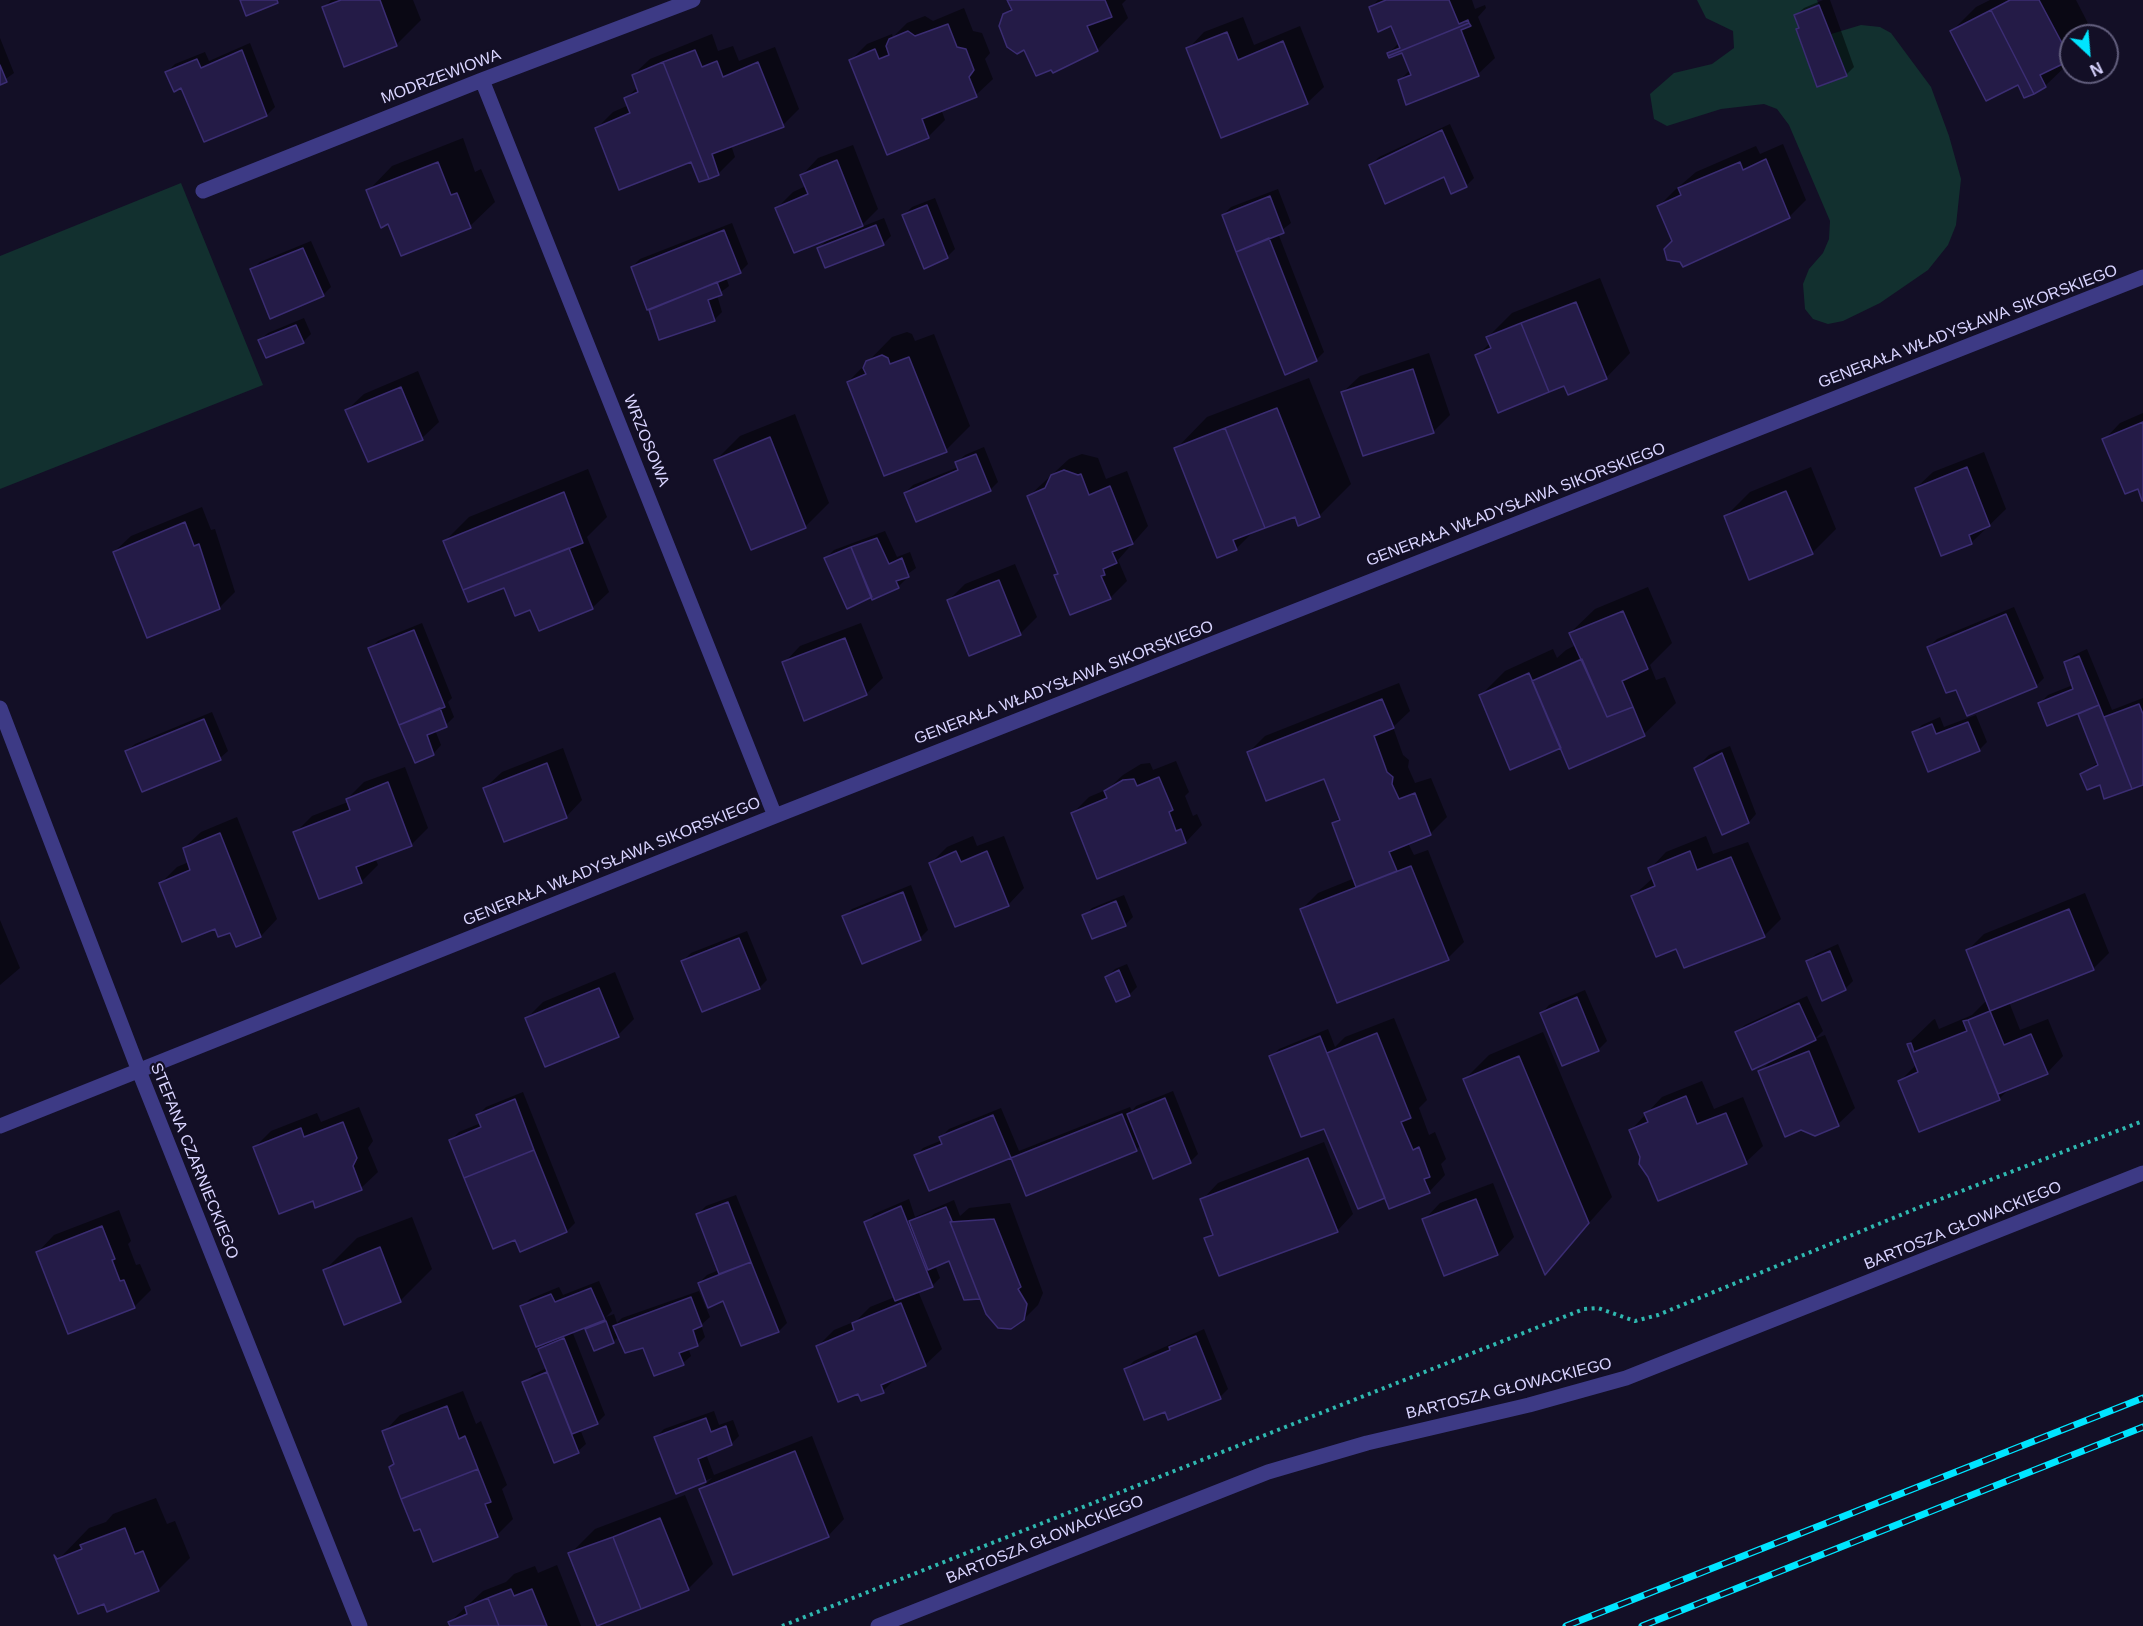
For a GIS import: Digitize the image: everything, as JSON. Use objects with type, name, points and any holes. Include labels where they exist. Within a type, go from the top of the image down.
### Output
[{"type":"street","name":"MODRZEWIOWA","points":[[203,191],[482,80],[693,0]]},
{"type":"street","name":"WRZOSOWA","points":[[482,80],[775,816]]},
{"type":"street","name":"GENERAŁA WŁADYSŁAWA SIKORSKIEGO","points":[[0,1126],[775,816],[2143,277]]},
{"type":"street","name":"STEFANA CZARNIECKIEGO","points":[[0,708],[139,1071],[360,1626]]},
{"type":"street","name":"BARTOSZA GŁOWACKIEGO","points":[[878,1626],[1268,1472],[1367,1443],[1529,1405],[1626,1378],[2143,1173]]},
{"type":"path","points":[[782,1626],[1584,1309],[1598,1308],[1635,1321],[1658,1315],[1920,1207],[2143,1121]]},
{"type":"green space","points":[[1697,0],[1817,0],[1819,5],[1794,15],[1799,28],[1796,30],[1817,87],[1847,76],[1831,34],[1861,25],[1880,27],[1891,33],[1931,87],[1949,136],[1961,179],[1956,225],[1948,245],[1928,270],[1880,303],[1843,321],[1828,324],[1813,319],[1805,309],[1803,284],[1809,269],[1823,253],[1829,239],[1830,221],[1789,125],[1777,109],[1764,104],[1721,109],[1667,126],[1654,119],[1650,94],[1674,73],[1712,64],[1734,48],[1733,31],[1706,18]]},
{"type":"green space","points":[[181,183],[263,385],[0,489],[0,256]]},
{"type":"building","points":[[240,0],[277,0],[278,3],[246,16]]},
{"type":"building","points":[[341,0],[380,0],[397,46],[344,67],[322,7]]},
{"type":"building","points":[[1007,0],[1105,0],[1112,17],[1087,26],[1098,51],[1053,73],[1051,70],[1036,76],[1024,50],[1017,54],[1007,47],[999,26],[1003,14],[1012,10]]},
{"type":"building","points":[[1386,0],[1449,0],[1459,24],[1468,20],[1469,23],[1388,56],[1387,53],[1400,48],[1391,26],[1378,32],[1369,7]]},
{"type":"building","points":[[2010,0],[2039,0],[2059,38],[2059,66],[2040,75],[2046,87],[2034,94],[1991,10]]},
{"type":"building","points":[[1819,5],[1847,76],[1817,87],[1796,29],[1799,28],[1794,15]]},
{"type":"building","points":[[1991,10],[2034,94],[2024,98],[2018,85],[1986,101],[1950,31]]},
{"type":"building","points":[[1469,23],[1471,26],[1461,30],[1479,76],[1406,105],[1398,80],[1411,75],[1402,53],[1389,58],[1388,56]]},
{"type":"building","points":[[948,24],[957,47],[966,49],[974,70],[969,77],[977,97],[922,119],[929,138],[887,155],[849,60],[875,49],[879,59],[889,55],[886,46],[889,39],[908,31],[915,36]]},
{"type":"building","points":[[1227,32],[1238,60],[1283,41],[1308,104],[1221,138],[1186,48]]},
{"type":"building","points":[[242,50],[267,116],[204,142],[181,88],[174,92],[165,72],[197,59],[201,68]]},
{"type":"building","points":[[695,50],[702,67],[717,61],[723,77],[758,62],[784,127],[712,154],[719,175],[709,179],[663,62]]},
{"type":"building","points":[[663,62],[709,179],[699,182],[691,162],[619,190],[595,128],[630,113],[624,98],[638,92],[632,75]]},
{"type":"building","points":[[0,65],[7,82],[0,85]]},
{"type":"building","points":[[1442,130],[1467,187],[1451,194],[1444,177],[1385,204],[1369,165]]},
{"type":"building","points":[[1766,159],[1790,218],[1683,267],[1680,262],[1667,260],[1664,249],[1672,241],[1657,206],[1681,195],[1678,188],[1740,162],[1743,170]]},
{"type":"building","points":[[837,160],[863,226],[794,253],[775,208],[808,194],[800,175]]},
{"type":"building","points":[[438,162],[451,195],[457,193],[471,228],[401,256],[388,224],[381,228],[366,190]]},
{"type":"building","points":[[1270,196],[1284,233],[1236,252],[1222,215]]},
{"type":"building","points":[[927,205],[948,258],[924,269],[902,215]]},
{"type":"building","points":[[876,225],[884,245],[825,268],[817,248]]},
{"type":"building","points":[[724,230],[741,273],[647,310],[631,267]]},
{"type":"building","points":[[1269,238],[1317,361],[1285,375],[1236,252]]},
{"type":"building","points":[[303,248],[324,296],[270,319],[250,269]]},
{"type":"building","points":[[717,282],[722,295],[708,300],[715,321],[659,340],[649,310]]},
{"type":"building","points":[[1576,302],[1607,379],[1568,395],[1564,386],[1549,392],[1521,323]]},
{"type":"building","points":[[1521,323],[1549,392],[1498,413],[1475,355],[1491,348],[1486,337]]},
{"type":"building","points":[[296,325],[304,343],[266,358],[258,340]]},
{"type":"building","points":[[882,355],[888,358],[890,364],[909,357],[947,452],[884,476],[847,382],[866,374],[863,368],[866,361]]},
{"type":"building","points":[[1413,369],[1434,433],[1363,456],[1341,392]]},
{"type":"building","points":[[401,387],[423,440],[368,462],[345,410]]},
{"type":"building","points":[[1277,408],[1320,517],[1298,526],[1295,517],[1265,528],[1225,428]]},
{"type":"building","points":[[2143,422],[2142,501],[2138,489],[2125,494],[2102,439]]},
{"type":"building","points":[[1225,428],[1265,528],[1233,540],[1237,550],[1217,558],[1174,448]]},
{"type":"building","points":[[770,437],[806,528],[751,550],[714,460]]},
{"type":"building","points":[[976,454],[991,491],[916,522],[904,493],[958,470],[955,462]]},
{"type":"building","points":[[1967,467],[1990,526],[1969,535],[1972,544],[1941,556],[1915,488]]},
{"type":"building","points":[[1064,470],[1081,474],[1089,495],[1110,486],[1133,544],[1112,552],[1117,563],[1103,569],[1105,575],[1101,576],[1111,599],[1070,615],[1054,575],[1058,574],[1027,496],[1045,488],[1051,475]]},
{"type":"building","points":[[1786,491],[1813,554],[1749,580],[1724,516]]},
{"type":"building","points":[[564,492],[583,543],[463,590],[443,541]]},
{"type":"building","points":[[185,522],[194,546],[199,544],[220,609],[147,638],[113,552]]},
{"type":"building","points":[[877,538],[889,564],[902,558],[909,577],[896,581],[899,588],[872,600],[851,547]]},
{"type":"building","points":[[851,547],[872,597],[847,609],[824,558]]},
{"type":"building","points":[[569,548],[593,609],[539,631],[530,610],[515,616],[504,588],[468,602],[463,590]]},
{"type":"building","points":[[999,580],[1021,635],[969,656],[947,600]]},
{"type":"building","points":[[1623,611],[1648,669],[1622,681],[1633,707],[1607,717],[1569,633]]},
{"type":"building","points":[[2006,614],[2037,687],[1967,716],[1956,690],[1946,693],[1927,647]]},
{"type":"building","points":[[414,630],[445,707],[399,725],[368,648]]},
{"type":"building","points":[[845,638],[867,695],[804,721],[782,662]]},
{"type":"building","points":[[2079,656],[2099,705],[2047,726],[2038,703],[2073,689],[2064,662]]},
{"type":"building","points":[[1582,659],[1607,717],[1633,707],[1645,736],[1569,769],[1532,681]]},
{"type":"building","points":[[1529,673],[1561,748],[1510,770],[1479,695]]},
{"type":"building","points":[[1382,699],[1394,728],[1374,736],[1387,772],[1393,777],[1392,784],[1399,799],[1415,793],[1431,835],[1389,852],[1397,871],[1356,887],[1332,823],[1340,820],[1324,779],[1266,801],[1247,752]]},
{"type":"building","points":[[2139,704],[2143,714],[2143,785],[2132,789],[2104,717]]},
{"type":"building","points":[[2099,705],[2132,789],[2104,799],[2100,785],[2087,790],[2080,774],[2098,765],[2078,714]]},
{"type":"building","points":[[440,708],[447,727],[427,735],[434,755],[415,763],[399,725]]},
{"type":"building","points":[[204,719],[221,760],[142,792],[125,751]]},
{"type":"building","points":[[1968,722],[1980,751],[1928,772],[1912,732],[1932,724],[1936,734]]},
{"type":"building","points":[[1722,753],[1749,823],[1722,835],[1694,768]]},
{"type":"building","points":[[547,763],[567,818],[504,842],[483,788]]},
{"type":"building","points":[[1159,777],[1173,810],[1169,812],[1176,831],[1181,829],[1186,843],[1097,879],[1071,813],[1107,798],[1104,791],[1123,780],[1134,779],[1137,786]]},
{"type":"building","points":[[388,782],[412,846],[356,867],[362,883],[319,899],[293,832],[350,810],[346,799]]},
{"type":"building","points":[[220,833],[261,937],[236,947],[230,933],[218,937],[215,929],[182,942],[159,883],[190,870],[183,848]]},
{"type":"building","points":[[956,851],[961,862],[987,851],[1009,906],[955,927],[929,863]]},
{"type":"building","points":[[1690,851],[1697,870],[1731,857],[1765,937],[1684,968],[1676,949],[1656,957],[1631,896],[1655,886],[1648,868]]},
{"type":"building","points":[[1411,866],[1449,960],[1337,1003],[1300,909]]},
{"type":"building","points":[[903,892],[921,940],[862,964],[842,916]]},
{"type":"building","points":[[1116,901],[1126,926],[1092,939],[1082,915]]},
{"type":"building","points":[[2069,909],[2094,970],[1990,1011],[1966,950]]},
{"type":"building","points":[[739,938],[760,989],[702,1012],[681,961]]},
{"type":"building","points":[[1830,951],[1846,990],[1822,1001],[1806,961]]},
{"type":"building","points":[[1119,970],[1130,996],[1116,1002],[1105,977]]},
{"type":"building","points":[[599,988],[619,1037],[545,1067],[525,1018]]},
{"type":"building","points":[[1577,997],[1599,1051],[1562,1066],[1540,1013]]},
{"type":"building","points":[[1799,1003],[1816,1040],[1752,1070],[1735,1032]]},
{"type":"building","points":[[1990,1011],[2004,1045],[2031,1034],[2048,1074],[1998,1094],[1968,1020]]},
{"type":"building","points":[[1968,1020],[2000,1100],[1919,1132],[1898,1081],[1918,1072],[1907,1044],[1911,1043],[1914,1052],[1967,1031],[1963,1021]]},
{"type":"building","points":[[1377,1033],[1411,1118],[1401,1122],[1413,1150],[1419,1147],[1430,1177],[1424,1179],[1430,1193],[1389,1209],[1327,1053]]},
{"type":"building","points":[[1320,1036],[1385,1198],[1358,1209],[1324,1129],[1301,1137],[1269,1056]]},
{"type":"building","points":[[1809,1051],[1839,1126],[1815,1136],[1801,1130],[1785,1137],[1758,1071]]},
{"type":"building","points":[[1519,1056],[1589,1223],[1545,1275],[1463,1079]]},
{"type":"building","points":[[1686,1096],[1697,1124],[1726,1113],[1747,1164],[1658,1201],[1648,1177],[1639,1164],[1640,1157],[1629,1130],[1648,1122],[1644,1113]]},
{"type":"building","points":[[1165,1098],[1191,1163],[1153,1179],[1127,1114]]},
{"type":"building","points":[[515,1099],[534,1150],[464,1178],[449,1140],[481,1127],[476,1115]]},
{"type":"building","points":[[1122,1114],[1137,1151],[1026,1196],[1011,1158]]},
{"type":"building","points":[[993,1115],[1011,1158],[929,1191],[914,1155],[942,1144],[939,1137]]},
{"type":"building","points":[[343,1122],[357,1158],[353,1166],[362,1190],[315,1208],[313,1201],[279,1214],[253,1147],[301,1128],[304,1137]]},
{"type":"building","points":[[534,1150],[567,1232],[520,1252],[515,1240],[493,1249],[464,1178]]},
{"type":"building","points":[[1308,1158],[1338,1232],[1219,1276],[1204,1238],[1213,1235],[1200,1199]]},
{"type":"building","points":[[1476,1199],[1498,1255],[1444,1276],[1422,1219]]},
{"type":"building","points":[[728,1202],[751,1262],[719,1274],[696,1214]]},
{"type":"building","points":[[901,1206],[933,1287],[895,1301],[864,1222]]},
{"type":"building","points":[[946,1207],[980,1299],[964,1300],[949,1261],[928,1270],[909,1221]]},
{"type":"building","points":[[994,1219],[1021,1287],[1018,1289],[1027,1304],[1024,1320],[1011,1329],[998,1328],[986,1314],[950,1222]]},
{"type":"building","points":[[102,1226],[115,1259],[112,1260],[120,1281],[124,1280],[135,1308],[68,1334],[36,1252]]},
{"type":"building","points":[[380,1247],[401,1302],[344,1325],[323,1270]]},
{"type":"building","points":[[751,1262],[779,1332],[741,1346],[723,1301],[708,1308],[698,1283]]},
{"type":"building","points":[[591,1288],[605,1320],[536,1347],[520,1306],[551,1294],[555,1302]]},
{"type":"building","points":[[691,1297],[702,1326],[693,1330],[698,1346],[679,1353],[684,1365],[654,1376],[643,1348],[625,1353],[613,1326]]},
{"type":"building","points":[[901,1303],[926,1366],[881,1385],[884,1393],[861,1401],[858,1394],[838,1402],[816,1346],[854,1330],[852,1323]]},
{"type":"building","points":[[606,1321],[614,1343],[594,1351],[585,1329]]},
{"type":"building","points":[[1196,1336],[1221,1399],[1168,1420],[1165,1412],[1144,1420],[1124,1369],[1170,1350],[1169,1347]]},
{"type":"building","points":[[564,1338],[598,1424],[572,1434],[538,1349]]},
{"type":"building","points":[[547,1372],[579,1453],[554,1463],[522,1382]]},
{"type":"building","points":[[447,1406],[459,1439],[465,1436],[478,1469],[401,1499],[389,1467],[394,1464],[382,1431]]},
{"type":"building","points":[[706,1418],[711,1432],[726,1426],[732,1445],[698,1459],[706,1482],[676,1494],[654,1437]]},
{"type":"building","points":[[795,1451],[829,1537],[733,1575],[699,1489]]},
{"type":"building","points":[[478,1469],[491,1502],[485,1504],[498,1537],[433,1562],[420,1529],[414,1531],[401,1499]]},
{"type":"building","points":[[660,1518],[689,1590],[641,1609],[613,1537]]},
{"type":"building","points":[[125,1528],[135,1554],[143,1551],[159,1591],[107,1612],[104,1604],[78,1614],[54,1555],[57,1559],[82,1549],[80,1545]]},
{"type":"building","points":[[613,1537],[641,1609],[597,1626],[568,1553]]},
{"type":"building","points":[[511,1589],[514,1596],[532,1589],[547,1626],[499,1626],[488,1598]]},
{"type":"building","points":[[488,1598],[499,1626],[450,1626],[448,1622],[467,1614],[465,1607]]},
{"type":"railway","points":[[1566,1626],[2143,1398]]},
{"type":"railway","points":[[1642,1626],[2143,1427]]}]
